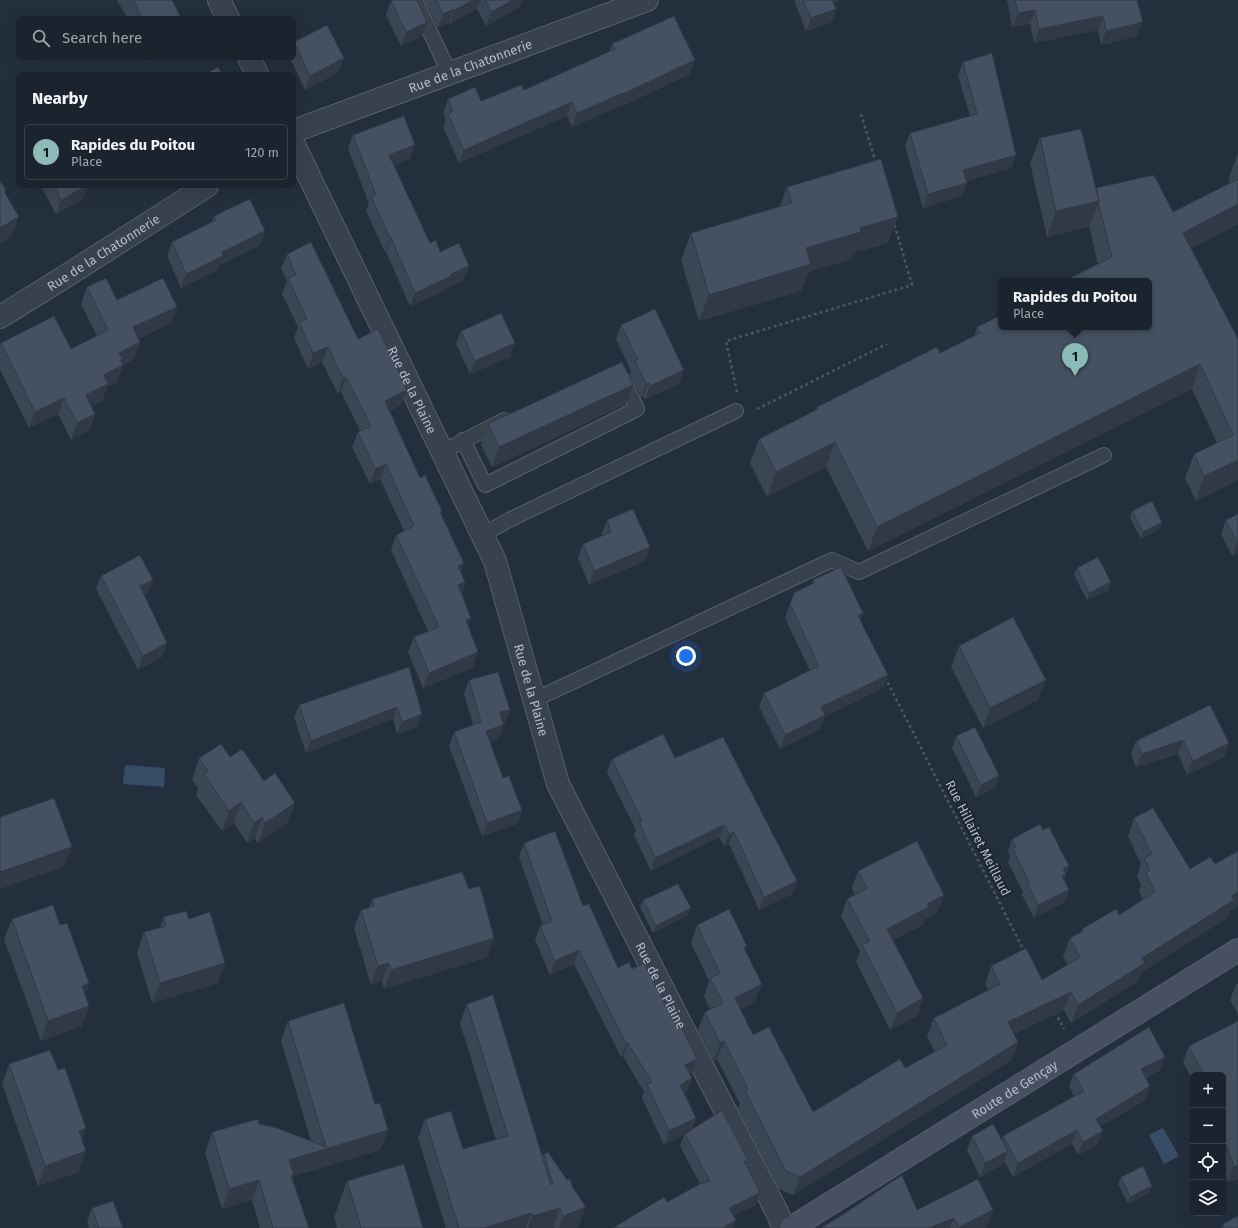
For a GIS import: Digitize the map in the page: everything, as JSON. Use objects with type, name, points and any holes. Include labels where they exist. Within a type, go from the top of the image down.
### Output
[{"type":"main road","name":"Route de Gençay","points":[[791,1228],[1238,950]]},
{"type":"street","points":[[219,0],[227,16]]},
{"type":"street","name":"Rue de la Chatonnerie","points":[[296,130],[647,0]]},
{"type":"street","points":[[250,60],[256,72]]},
{"type":"street","name":"Rue de la Plaine","points":[[296,149],[495,561],[558,784],[774,1205],[784,1228]]},
{"type":"street","name":"Rue de la Chatonnerie","points":[[0,317],[204,188]]},
{"type":"lane","points":[[415,0],[450,74]]},
{"type":"lane","points":[[463,440],[485,485],[637,409],[616,367]]},
{"type":"lane","points":[[482,535],[511,519],[736,411]]},
{"type":"lane","points":[[442,452],[518,413]]},
{"type":"lane","points":[[534,700],[832,560],[860,572],[1104,455]]},
{"type":"path","points":[[862,114],[877,166]]},
{"type":"path","points":[[887,344],[748,414],[736,411],[738,397],[726,341],[912,285],[892,218]]},
{"type":"path","name":"Rue Hillairet Meillaud","points":[[885,676],[1026,954]]},
{"type":"path","points":[[1055,1011],[1076,1050]]},
{"type":"water","points":[[125,765],[165,768],[164,787],[123,784]]},
{"type":"water","points":[[1163,1128],[1179,1156],[1164,1164],[1149,1135]]},
{"type":"building","points":[[133,0],[172,0],[180,16],[141,16]]},
{"type":"building","points":[[417,0],[427,22],[406,32],[391,1]]},
{"type":"building","points":[[436,0],[473,0],[455,10],[454,9],[443,14]]},
{"type":"building","points":[[485,0],[513,0],[491,12]]},
{"type":"building","points":[[803,0],[832,0],[836,9],[811,18]]},
{"type":"building","points":[[1015,0],[1137,0],[1143,22],[1106,31],[1103,16],[1039,29],[1035,10],[1018,13]]},
{"type":"building","points":[[674,16],[695,60],[623,94],[577,113],[572,102],[464,150],[448,114],[453,111],[448,99],[475,87],[481,101],[521,85],[524,90],[615,49],[612,44]]},
{"type":"building","points":[[327,25],[344,58],[310,76],[296,46],[296,41]]},
{"type":"building","points":[[992,53],[1016,155],[963,170],[967,183],[928,194],[910,133],[977,114],[963,62]]},
{"type":"building","points":[[218,67],[221,72],[209,72]]},
{"type":"building","points":[[404,116],[415,145],[389,155],[430,243],[436,240],[440,252],[459,243],[469,266],[415,293],[371,197],[376,195],[353,135]]},
{"type":"building","points":[[1081,129],[1099,201],[1056,211],[1040,138]]},
{"type":"building","points":[[881,159],[898,217],[860,228],[861,232],[806,248],[811,264],[709,295],[691,233],[792,203],[787,187]]},
{"type":"building","points":[[1154,175],[1173,212],[1238,179],[1238,204],[1183,233],[1238,339],[1238,460],[1204,476],[1194,454],[1233,435],[1200,364],[877,527],[835,442],[776,472],[759,439],[818,409],[817,407],[937,347],[940,353],[980,333],[977,327],[998,316],[998,330],[1152,330],[1152,278],[1070,278],[1112,257],[1098,202],[1096,188]]},
{"type":"building","points":[[0,180],[6,191],[4,191],[19,217],[0,228]]},
{"type":"building","points":[[55,188],[82,188],[61,200]]},
{"type":"building","points":[[250,199],[265,231],[222,252],[223,256],[186,274],[172,242],[216,220],[214,216]]},
{"type":"building","points":[[311,242],[358,339],[378,329],[407,390],[385,401],[420,478],[425,475],[442,511],[440,512],[464,563],[458,566],[465,582],[458,585],[471,618],[466,620],[478,652],[429,673],[414,637],[439,627],[396,535],[414,526],[386,464],[375,469],[358,432],[371,426],[346,377],[343,378],[328,347],[313,353],[299,322],[307,319],[288,278],[296,275],[287,254]]},
{"type":"building","points":[[106,278],[117,300],[163,278],[177,307],[133,327],[140,342],[119,353],[123,359],[120,360],[123,365],[104,375],[108,384],[86,395],[95,414],[77,423],[64,398],[35,412],[1,343],[54,316],[71,349],[108,330],[87,287]]},
{"type":"building","points":[[655,309],[684,370],[650,386],[648,383],[646,384],[635,361],[638,360],[621,325]]},
{"type":"building","points":[[501,313],[515,343],[475,361],[461,331]]},
{"type":"building","points":[[622,362],[633,385],[499,447],[488,424]]},
{"type":"building","points":[[1152,501],[1162,522],[1143,532],[1132,511]]},
{"type":"building","points":[[633,509],[650,547],[594,571],[583,544],[611,532],[607,520]]},
{"type":"building","points":[[1238,514],[1238,541],[1237,542],[1226,520]]},
{"type":"building","points":[[140,555],[153,580],[140,586],[167,643],[143,656],[101,576]]},
{"type":"building","points":[[1098,557],[1111,582],[1089,593],[1077,568]]},
{"type":"building","points":[[841,567],[863,613],[858,616],[888,675],[821,707],[825,715],[785,735],[764,693],[819,666],[790,604],[794,593],[814,583],[813,580]]},
{"type":"building","points":[[1013,617],[1046,680],[990,708],[959,646]]},
{"type":"building","points":[[409,667],[422,714],[402,722],[397,707],[311,741],[299,705]]},
{"type":"building","points":[[498,672],[510,710],[500,712],[503,725],[486,731],[503,778],[509,776],[522,810],[487,823],[454,732],[481,722],[469,680]]},
{"type":"building","points":[[1210,705],[1229,743],[1193,761],[1183,740],[1142,754],[1136,741]]},
{"type":"building","points":[[975,727],[999,775],[981,785],[956,736]]},
{"type":"building","points":[[663,734],[675,758],[723,737],[797,881],[764,897],[734,832],[729,834],[724,825],[655,858],[639,822],[642,821],[612,759]]},
{"type":"building","points":[[221,744],[230,757],[242,749],[264,781],[275,773],[295,803],[265,823],[262,817],[254,823],[241,802],[229,811],[204,774],[208,771],[199,758]]},
{"type":"building","points":[[54,798],[72,847],[0,872],[0,817]]},
{"type":"building","points":[[1153,808],[1190,869],[1210,857],[1215,864],[1238,851],[1238,892],[1232,896],[1234,900],[1142,958],[1145,963],[1078,1005],[1071,992],[1008,1022],[1018,1042],[800,1177],[786,1171],[745,1091],[748,1089],[724,1041],[720,1043],[705,1012],[723,1003],[710,978],[720,973],[697,925],[729,909],[747,946],[744,948],[762,984],[735,998],[753,1035],[769,1027],[813,1112],[900,1059],[905,1068],[947,1045],[934,1018],[1000,984],[991,966],[1026,948],[1042,980],[1080,957],[1070,938],[1083,931],[1082,929],[1116,909],[1119,915],[1155,892],[1146,873],[1150,870],[1144,858],[1152,854],[1134,818]]},
{"type":"building","points":[[1040,824],[1043,830],[1049,827],[1069,866],[1063,869],[1066,874],[1062,876],[1069,890],[1038,905],[1013,849],[1016,847],[1012,839]]},
{"type":"building","points":[[555,831],[583,906],[589,904],[618,968],[629,962],[632,969],[644,963],[678,1029],[681,1027],[697,1059],[685,1065],[692,1078],[680,1085],[696,1118],[669,1131],[647,1084],[652,1082],[628,1043],[626,1043],[579,950],[555,961],[540,926],[552,921],[524,843]]},
{"type":"building","points":[[917,841],[944,895],[927,904],[929,907],[887,929],[923,998],[897,1013],[862,945],[870,941],[847,899],[867,888],[858,871]]},
{"type":"building","points":[[462,872],[469,889],[480,886],[494,938],[391,970],[389,963],[378,966],[361,910],[374,906],[372,899]]},
{"type":"building","points":[[678,884],[691,908],[656,926],[643,900]]},
{"type":"building","points":[[53,905],[60,925],[67,923],[89,983],[82,986],[89,1006],[48,1021],[12,919]]},
{"type":"building","points":[[186,911],[189,919],[210,912],[225,963],[160,983],[144,932],[166,926],[163,917]]},
{"type":"building","points":[[493,995],[551,1185],[553,1184],[544,1154],[548,1152],[567,1180],[570,1179],[573,1188],[586,1207],[563,1216],[560,1208],[532,1216],[531,1213],[484,1228],[459,1228],[425,1119],[451,1111],[463,1149],[508,1136],[467,1004]]},
{"type":"building","points":[[344,1003],[375,1104],[380,1103],[388,1130],[289,1160],[294,1175],[291,1176],[309,1228],[273,1228],[259,1180],[229,1189],[212,1132],[258,1119],[259,1124],[277,1128],[326,1147],[288,1021]]},
{"type":"building","points":[[1238,1021],[1238,1165],[1234,1166],[1226,1145],[1226,1072],[1202,1072],[1189,1046]]},
{"type":"building","points":[[1149,1027],[1165,1057],[1141,1069],[1150,1086],[1096,1119],[1103,1131],[1083,1142],[1077,1130],[1018,1163],[1003,1136],[1084,1091],[1074,1074]]},
{"type":"building","points":[[50,1050],[58,1070],[65,1068],[86,1128],[79,1131],[86,1151],[45,1166],[9,1064]]},
{"type":"building","points":[[722,1110],[749,1163],[744,1161],[760,1193],[729,1208],[736,1220],[723,1228],[613,1228],[664,1197],[667,1202],[700,1184],[710,1181],[685,1134]]},
{"type":"building","points":[[993,1124],[1008,1151],[985,1163],[972,1136]]},
{"type":"building","points":[[404,1164],[423,1228],[361,1228],[347,1181]]},
{"type":"building","points":[[1143,1166],[1152,1186],[1130,1197],[1121,1177]]},
{"type":"building","points":[[902,1175],[917,1210],[978,1179],[993,1210],[959,1227],[954,1218],[929,1228],[821,1228]]},
{"type":"building","points":[[113,1201],[123,1228],[99,1228],[92,1208]]},
{"type":"building","points":[[1238,1216],[1238,1228],[1224,1228],[1223,1224]]},
{"type":"place","name":"Rapides du Poitou","points":[[1075,376]]}]
